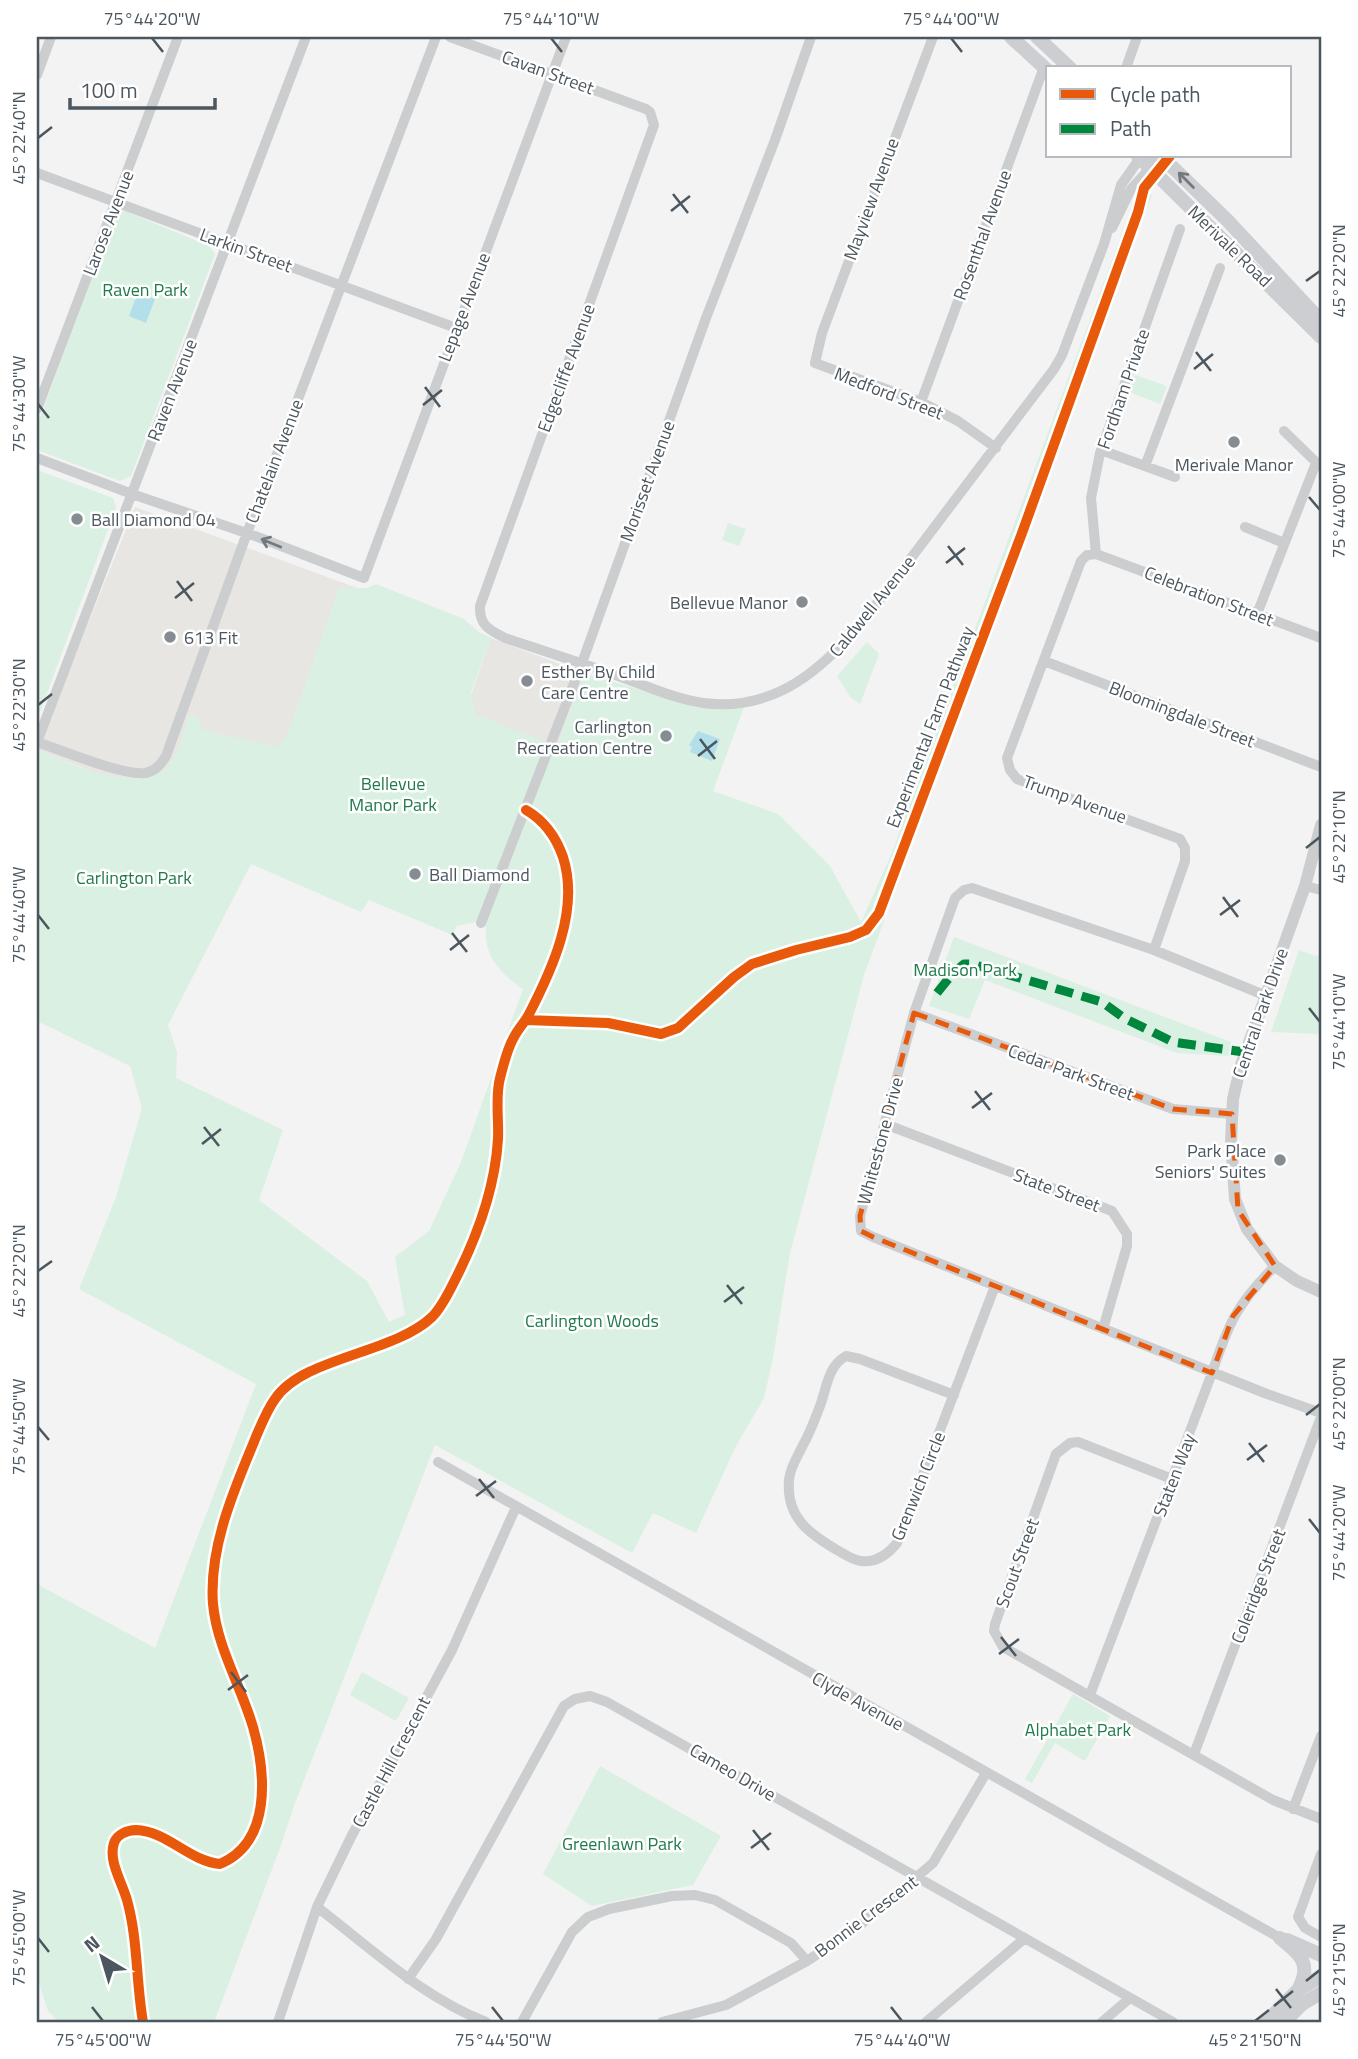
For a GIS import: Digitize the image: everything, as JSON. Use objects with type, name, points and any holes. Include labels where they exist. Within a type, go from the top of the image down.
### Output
[{"type":"main road","points":[[1011,37],[1046,69]]},
{"type":"main road","points":[[1037,37],[1068,66]]},
{"type":"main road","name":"Merivale Road","points":[[1163,158],[1228,221],[1321,321]]},
{"type":"main road","name":"Merivale Road","points":[[1146,159],[1321,337]]},
{"type":"main road","points":[[1280,1938],[1321,1955]]},
{"type":"main road","points":[[1280,1938],[1300,1956],[1305,1968],[1298,1990]]},
{"type":"main road","points":[[1266,2022],[1298,1990],[1321,1976]]},
{"type":"main road","points":[[1284,2022],[1302,2004],[1321,1993]]},
{"type":"street","points":[[37,75],[51,37]]},
{"type":"street","name":"Larose Avenue","points":[[37,409],[178,37]]},
{"type":"street","name":"Raven Avenue","points":[[37,742],[306,37]]},
{"type":"street","name":"Chatelain Avenue","points":[[37,742],[123,770],[145,773],[159,767],[166,756],[247,533],[436,37]]},
{"type":"street","name":"Cavan Street","points":[[450,37],[646,109]]},
{"type":"street","name":"Lepage Avenue","points":[[247,533],[364,578],[566,37]]},
{"type":"street","name":"Morisset Avenue","points":[[481,923],[582,663],[705,318],[775,140],[811,37]]},
{"type":"street","name":"Mayview Avenue","points":[[815,363],[822,333],[933,37]]},
{"type":"street","points":[[1126,66],[1137,37]]},
{"type":"street","name":"Rosenthal Avenue","points":[[920,402],[1046,69]]},
{"type":"street","name":"Edgecliffe Avenue","points":[[487,629],[480,617],[480,606],[652,132],[653,119],[646,109]]},
{"type":"street","name":"Caldwell Avenue","points":[[487,629],[505,638],[701,702],[750,701],[797,684],[816,671],[843,645],[1054,369],[1062,355],[1104,244],[1146,159]]},
{"type":"street","name":"Larkin Street","points":[[37,173],[456,328]]},
{"type":"street","name":"Fordham Private","points":[[1096,554],[1091,498],[1101,450],[1180,229]]},
{"type":"street","points":[[1145,466],[1220,268]]},
{"type":"street","name":"Medford Street","points":[[815,363],[920,402],[958,421],[996,447]]},
{"type":"street","points":[[1257,614],[1284,543],[1319,466],[1284,431]]},
{"type":"street","points":[[1101,450],[1175,477]]},
{"type":"street","points":[[37,458],[247,533]]},
{"type":"street","points":[[1245,527],[1284,543]]},
{"type":"street","name":"Celebration Street","points":[[1096,554],[1321,638]]},
{"type":"street","name":"Trump Avenue","points":[[1096,554],[1087,555],[1081,561],[1007,758],[1010,770],[1017,779],[1180,839],[1185,848],[1185,861],[1154,950]]},
{"type":"street","name":"Bloomingdale Street","points":[[1044,661],[1321,766]]},
{"type":"street","name":"Central Park Drive","points":[[1321,825],[1305,886],[1264,995],[1238,1076],[1232,1114],[1232,1171],[1238,1210],[1252,1237],[1275,1266],[1321,1292]]},
{"type":"street","points":[[1305,886],[1321,890]]},
{"type":"street","name":"Whitestone Drive","points":[[1264,995],[1154,950],[972,888],[964,890],[955,898],[914,1013],[860,1216],[862,1231],[1321,1415]]},
{"type":"street","name":"Cedar Park Street","points":[[914,1013],[1173,1109],[1232,1114]]},
{"type":"street","name":"State Street","points":[[885,1124],[1112,1211],[1127,1234],[1127,1246],[1103,1329]]},
{"type":"street","name":"Staten Way","points":[[1090,1696],[1233,1316],[1253,1288],[1275,1266]]},
{"type":"street","name":"Grenwich Circle","points":[[954,1395],[860,1359],[846,1356],[837,1361],[831,1370],[818,1411],[789,1479],[790,1495],[801,1526],[812,1536],[860,1562],[875,1560],[888,1553],[897,1543],[954,1395],[995,1286]]},
{"type":"street","name":"Coleridge Street","points":[[1194,1754],[1321,1415]]},
{"type":"street","name":"Scout Street","points":[[1172,1479],[1078,1442],[1070,1443],[1056,1454],[994,1631],[1003,1647],[1293,1809],[1321,1819]]},
{"type":"street","name":"Clyde Avenue","points":[[438,1462],[1280,1938]]},
{"type":"street","name":"Castle Hill Crescent","points":[[278,2022],[317,1907],[351,1836],[452,1650],[516,1507]]},
{"type":"street","name":"Cameo Drive","points":[[408,1979],[436,1939],[565,1706],[575,1699],[590,1696],[607,1702],[1173,2022]]},
{"type":"street","points":[[1293,1809],[1321,1736]]},
{"type":"street","name":"Bonnie Crescent","points":[[662,2022],[726,2005],[807,1961],[858,1927],[933,1863],[986,1773]]},
{"type":"street","points":[[1321,1854],[1298,1917],[1305,1928],[1321,1937]]},
{"type":"street","points":[[522,2022],[572,1932],[588,1917],[609,1909],[672,1896],[695,1895],[715,1900],[791,1943],[807,1961]]},
{"type":"street","points":[[317,1907],[408,1979],[457,2011],[486,2022]]},
{"type":"street","points":[[926,2022],[1025,1938]]},
{"type":"street","points":[[1102,2022],[1130,1998]]},
{"type":"highlighted area","points":[[914,1013],[1173,1109],[1232,1114],[1238,1210],[1275,1266],[1233,1316],[1212,1373],[873,1237],[861,1231],[860,1216]]},
{"type":"shaded area","points":[[135,507],[360,589],[291,753],[167,769],[144,779],[124,780],[99,774],[37,750]]},
{"type":"shaded area","points":[[491,638],[584,673],[556,749],[465,712]]},
{"type":"green space","name":"Carlington Woods","points":[[1138,190],[1152,195],[864,975],[790,1253],[764,1398],[736,1446],[696,1533],[653,1513],[632,1553],[435,1445],[295,1803],[214,2022],[59,2022],[48,2011],[37,1977],[37,1584],[155,1648],[256,1384],[79,1289],[116,1197],[142,1108],[130,1066],[37,1021],[37,750],[100,774],[132,778],[148,776],[165,770],[179,748],[188,717],[196,716],[203,730],[278,747],[289,730],[339,588],[367,588],[376,584],[464,619],[491,638],[471,692],[476,715],[543,740],[542,743],[556,749],[584,673],[701,708],[744,707],[713,791],[778,814],[830,866],[861,922],[891,855]],"holes":[[[251,864],[361,912],[369,900],[452,935],[457,926],[475,922],[486,925],[487,945],[494,962],[523,989],[461,1162],[429,1231],[395,1257],[405,1315],[389,1322],[367,1281],[259,1200],[283,1130],[176,1078],[177,1052],[168,1025]]]},
{"type":"green space","name":"Raven Park","points":[[125,211],[209,246],[215,254],[131,476],[120,481],[37,450],[37,425],[115,217],[118,212]]},
{"type":"green space","points":[[1135,375],[1167,386],[1160,404],[1129,392]]},
{"type":"green space","points":[[37,470],[113,498],[116,508],[37,720]]},
{"type":"green space","points":[[728,523],[746,529],[739,546],[722,540]]},
{"type":"green space","points":[[867,642],[879,654],[860,704],[850,697],[837,676]]},
{"type":"green space","name":"Madison Park","points":[[954,937],[1231,1042],[1228,1056],[1177,1053],[985,980],[969,1019],[929,1006]]},
{"type":"green space","points":[[1299,950],[1315,956],[1321,955],[1321,1034],[1271,1032]]},
{"type":"green space","points":[[362,1672],[409,1698],[396,1721],[350,1695]]},
{"type":"green space","name":"Alphabet Park","points":[[1073,1694],[1110,1716],[1085,1761],[1055,1743],[1032,1783],[1025,1779]]},
{"type":"green space","name":"Greenlawn Park","points":[[600,1766],[721,1836],[693,1885],[592,1906],[543,1874]]},
{"type":"water","points":[[138,292],[155,299],[146,323],[129,316]]},
{"type":"water","points":[[698,731],[720,739],[712,761],[690,752],[692,747],[689,745]]},
{"type":"marked path","points":[[937,993],[953,973],[964,964],[972,964],[1102,1002],[1124,1018],[1173,1042],[1244,1052]]},
{"type":"cycle path","name":"Experimental Farm Pathway","points":[[526,1020],[608,1023],[661,1034],[678,1028],[752,964],[850,937],[866,930],[879,913],[1022,533],[1138,212],[1144,188],[1168,158]]},
{"type":"cycle path","points":[[143,2022],[133,1930],[127,1900],[114,1864],[114,1843],[126,1832],[147,1832],[168,1840],[198,1858],[220,1864],[237,1854],[249,1840],[257,1823],[262,1785],[257,1745],[248,1712],[219,1636],[213,1604],[214,1564],[223,1525],[256,1436],[275,1399],[288,1385],[306,1374],[395,1340],[432,1317],[448,1294],[471,1246],[493,1176],[498,1139],[498,1093],[504,1062],[517,1031],[528,1016],[546,979],[566,918],[567,877],[563,857],[549,830],[526,810]]},
{"type":"place","name":"Merivale Manor","points":[[1234,442]]},
{"type":"place","name":"Ball Diamond 04","points":[[77,519]]},
{"type":"place","name":"Bellevue Manor","points":[[802,602]]},
{"type":"place","name":"613 Fit","points":[[170,637]]},
{"type":"place","name":"Esther By Child Care Centre","points":[[527,681]]},
{"type":"place","name":"Carlington Recreation Centre","points":[[666,736]]},
{"type":"place","name":"Ball Diamond","points":[[415,874]]},
{"type":"place","name":"Park Place Seniors' Suites","points":[[1280,1160]]},
{"type":"park label","name":"Bellevue Manor Park","points":[[393,793]]},
{"type":"park label","name":"Carlington Park","points":[[134,877]]}]
